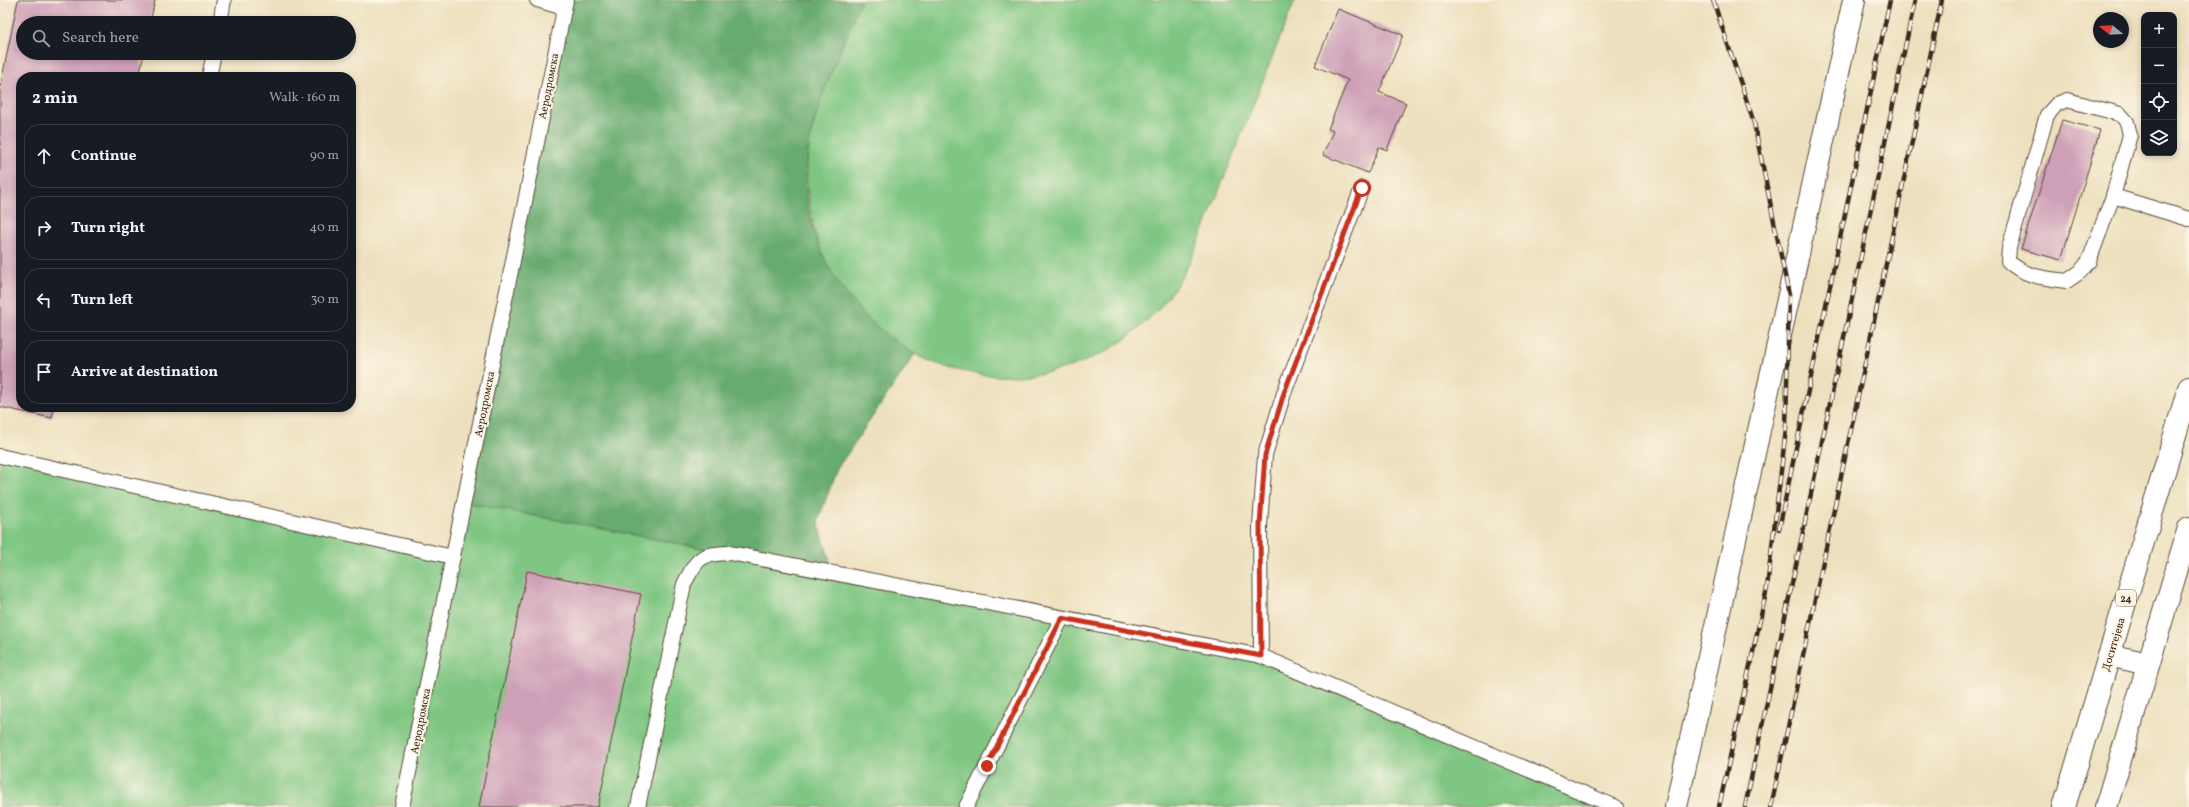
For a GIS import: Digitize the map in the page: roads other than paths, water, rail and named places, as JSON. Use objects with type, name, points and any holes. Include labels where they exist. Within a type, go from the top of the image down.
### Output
[{"type":"street","points":[[1676,807],[1854,0]]},
{"type":"street","name":"Доситејева","points":[[2064,807],[2189,388]]},
{"type":"street","points":[[2106,807],[2189,528]]},
{"type":"street","points":[[2109,655],[2148,664]]},
{"type":"lane","points":[[221,16],[224,0]]},
{"type":"lane","points":[[537,0],[565,4]]},
{"type":"lane","name":"Аеродромска","points":[[402,807],[565,4]]},
{"type":"lane","points":[[210,72],[213,60]]},
{"type":"lane","points":[[2067,100],[2120,114],[2127,122],[2130,135],[2113,196],[2089,262],[2080,272],[2066,282],[2028,275],[2016,269],[2008,261],[2008,248],[2047,115],[2057,104],[2067,100]]},
{"type":"lane","points":[[1261,656],[1260,526],[1265,455],[1284,393],[1362,188]]},
{"type":"lane","points":[[2113,196],[2189,218]]},
{"type":"lane","points":[[0,456],[453,557]]},
{"type":"lane","points":[[638,807],[684,584],[696,561],[710,554],[730,554],[1261,656],[1616,807]]},
{"type":"lane","points":[[966,807],[1062,618]]},
{"type":"railway","points":[[1713,0],[1754,123],[1789,295],[1786,429],[1767,588],[1719,807]]},
{"type":"railway","points":[[1779,529],[1890,0]]},
{"type":"railway","points":[[1745,807],[1915,0]]},
{"type":"railway","points":[[1771,807],[1942,0]]}]
